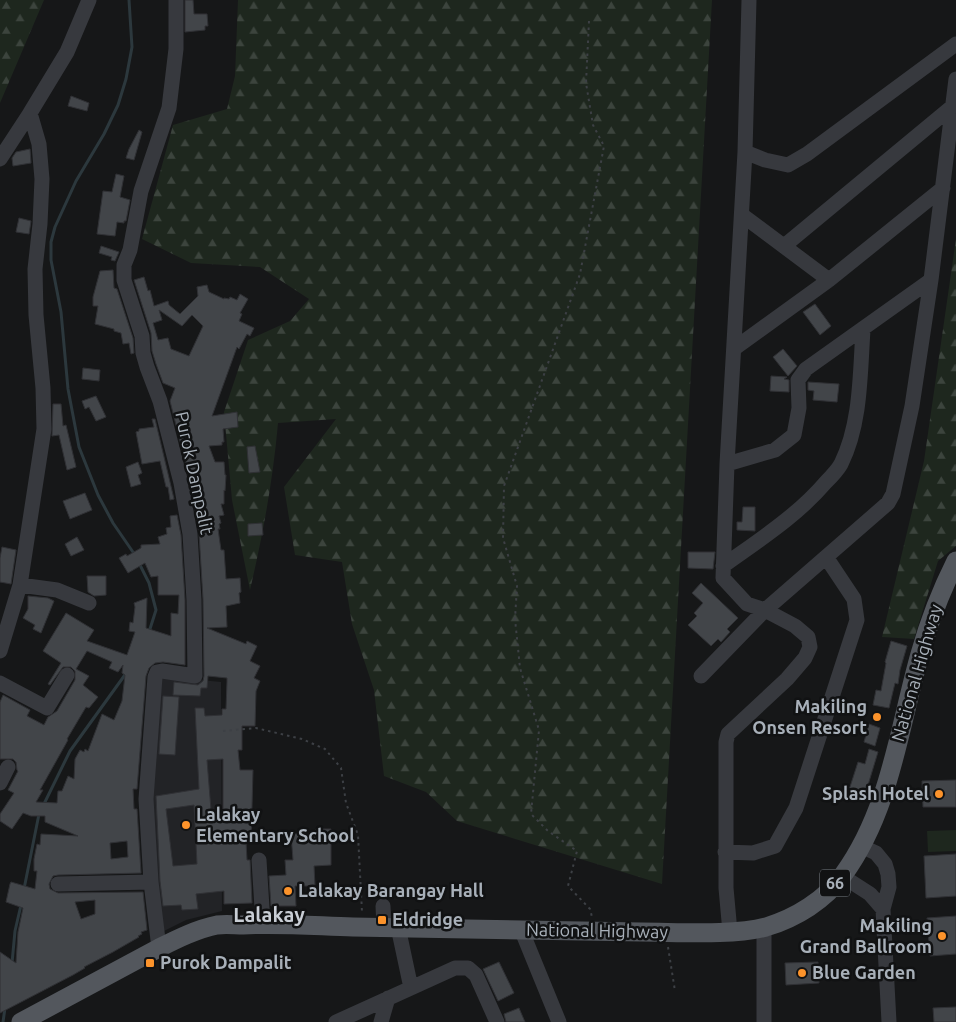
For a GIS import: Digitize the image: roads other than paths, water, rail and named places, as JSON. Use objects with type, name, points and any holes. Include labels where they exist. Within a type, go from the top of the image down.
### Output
[{"type":"main road","name":"National Highway","points":[[23,1022],[179,938],[218,925],[263,924],[596,932],[730,932],[764,928],[792,918],[811,906],[842,876],[861,846],[883,796],[920,652],[941,591],[956,561]]},
{"type":"street","points":[[0,159],[68,52],[89,0]]},
{"type":"street","name":"Purok Dampalit","points":[[159,948],[146,799],[155,677],[157,672],[162,671],[195,676],[194,600],[190,534],[181,483],[160,401],[143,353],[142,336],[124,280],[124,266],[130,250],[141,191],[169,108],[176,49],[176,0]]},
{"type":"street","points":[[730,932],[725,852],[726,742],[728,734],[787,679],[805,658],[810,647],[808,637],[795,626],[765,610],[747,604],[723,578],[727,464],[745,152],[749,0]]},
{"type":"street","points":[[745,152],[765,160],[788,165],[807,154],[956,44]]},
{"type":"street","points":[[701,676],[765,610],[888,503],[893,494],[912,406],[931,280],[956,79]]},
{"type":"street","points":[[784,246],[953,106]]},
{"type":"street","points":[[0,651],[6,609],[20,585],[44,429],[43,388],[36,315],[35,269],[42,179],[39,144],[30,113]]},
{"type":"street","points":[[735,348],[829,280],[943,188]]},
{"type":"street","points":[[742,215],[829,280]]},
{"type":"street","points":[[727,464],[775,450],[794,435],[799,408],[798,380],[806,369],[931,280]]},
{"type":"street","points":[[723,566],[769,533],[813,497],[840,467],[848,447],[857,412],[863,330]]},
{"type":"street","points":[[725,852],[753,853],[775,846],[796,808],[857,620],[854,599],[826,557]]},
{"type":"street","points":[[20,585],[57,590],[89,603]]},
{"type":"street","points":[[0,683],[47,708],[67,675]]},
{"type":"street","points":[[0,782],[8,767]]},
{"type":"street","points":[[861,846],[876,853],[886,864],[889,887],[883,909],[889,1022]]},
{"type":"street","points":[[259,860],[263,924]]},
{"type":"street","points":[[842,876],[870,894],[883,909]]},
{"type":"street","points":[[58,884],[152,882]]},
{"type":"street","points":[[383,906],[411,988]]},
{"type":"street","points":[[764,928],[764,1022]]},
{"type":"street","points":[[521,929],[559,1022]]},
{"type":"street","points":[[336,1022],[455,968],[468,968],[476,975],[497,1022]]},
{"type":"street","points":[[381,1022],[388,998]]},
{"type":"waterway","points":[[129,0],[132,47],[126,79],[118,105],[104,134],[76,181],[55,227],[51,242],[51,260],[61,312],[68,389],[79,447],[98,495],[113,523],[135,555]]},
{"type":"waterway","points":[[139,563],[149,583],[156,610],[149,632]]},
{"type":"waterway","points":[[43,806],[70,751],[127,672]]},
{"type":"waterway","points":[[24,889],[39,814]]},
{"type":"waterway","points":[[12,963],[15,931],[21,905]]},
{"type":"waterway","points":[[3,1022],[5,1008]]},
{"type":"place","name":"Makiling Onsen Resort","points":[[877,717]]},
{"type":"place","name":"Splash Hotel","points":[[939,794]]},
{"type":"place","name":"Lalakay Elementary School","points":[[186,825]]},
{"type":"place","name":"Lalakay Barangay Hall","points":[[288,891]]},
{"type":"place","name":"Eldridge","points":[[382,920]]},
{"type":"place","name":"Makiling Grand Ballroom","points":[[942,936]]},
{"type":"place","name":"Purok Dampalit","points":[[150,963]]},
{"type":"place","name":"Blue Garden","points":[[802,973]]},
{"type":"district","name":"Lalakay","points":[[269,915]]}]
